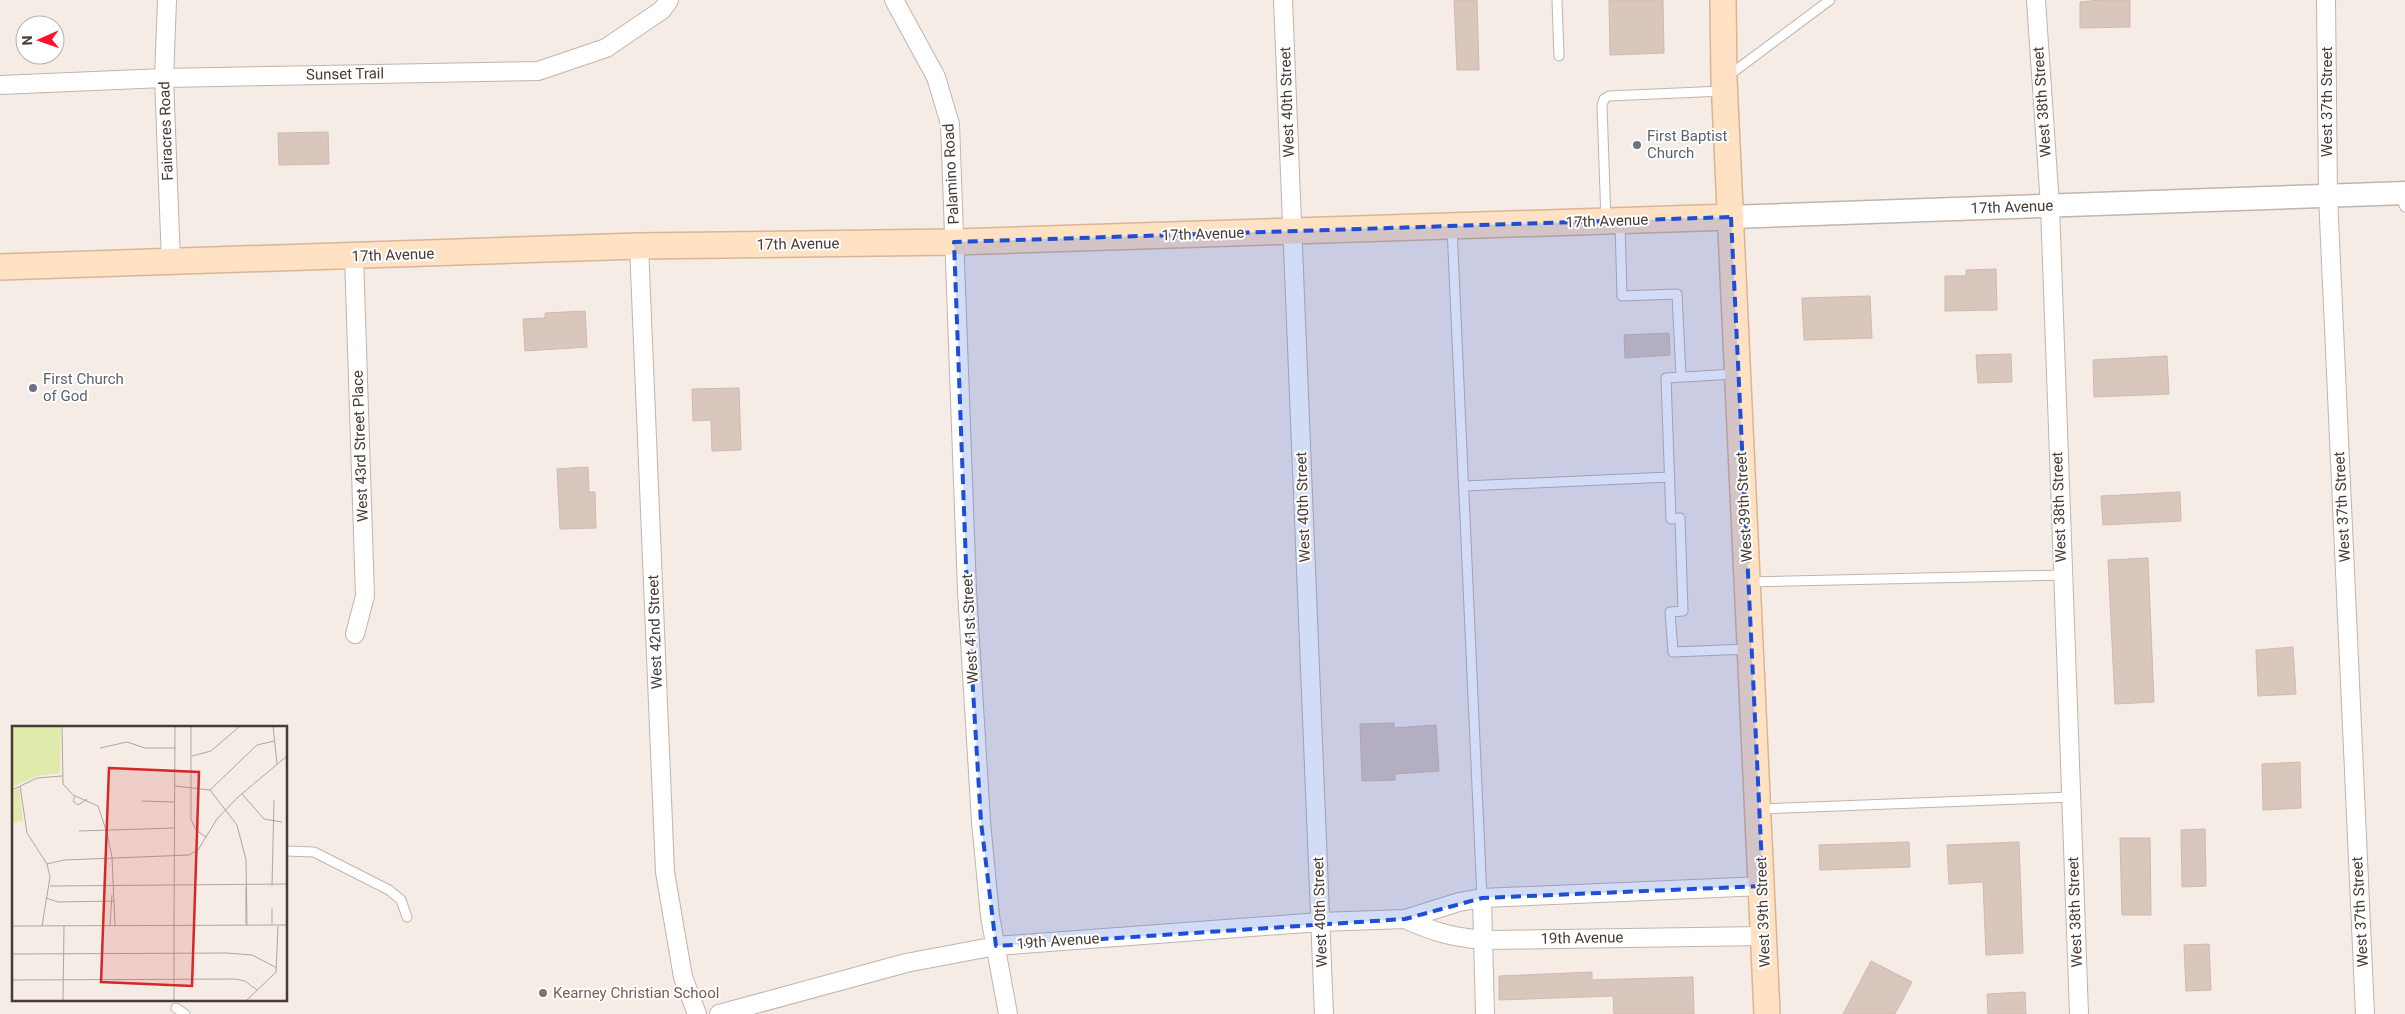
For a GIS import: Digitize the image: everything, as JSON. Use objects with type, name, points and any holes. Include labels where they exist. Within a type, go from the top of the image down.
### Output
[{"type":"main road","name":"West 39th Street","points":[[1723,0],[1725,84],[1750,649],[1763,886],[1767,1014]]},
{"type":"main road","name":"17th Avenue","points":[[0,267],[639,246],[954,242],[1731,217]]},
{"type":"street","name":"Fairacres Road","points":[[167,0],[164,78],[171,262]]},
{"type":"street","name":"Sunset Trail","points":[[0,84],[164,78],[538,71],[606,48],[662,10],[669,0]]},
{"type":"street","name":"Palamino Road","points":[[894,0],[936,76],[950,124],[954,242]]},
{"type":"street","name":"West 40th Street","points":[[1283,0],[1324,1014]]},
{"type":"street","name":"West 38th Street","points":[[2036,0],[2050,206],[2079,1014]]},
{"type":"street","name":"West 37th Street","points":[[2326,0],[2328,196],[2365,1014]]},
{"type":"street","name":"17th Avenue","points":[[1731,217],[2328,196],[2403,198]]},
{"type":"street","name":"West 41st Street","points":[[954,242],[967,591],[981,822],[990,916],[1008,1014]]},
{"type":"street","name":"West 42nd Street","points":[[639,246],[664,872],[683,977],[697,1014]]},
{"type":"street","name":"West 43rd Street Place","points":[[354,256],[365,596],[355,634]]},
{"type":"street","name":"19th Avenue","points":[[719,1014],[906,963],[996,946],[1320,922],[1405,919],[1459,902],[1482,898],[1763,886]]},
{"type":"street","points":[[1482,898],[1485,1014]]},
{"type":"street","name":"19th Avenue","points":[[1405,919],[1433,932],[1453,937],[1483,940],[1764,936]]},
{"type":"lane","points":[[1557,0],[1559,56]]},
{"type":"lane","points":[[1681,377],[1677,294],[1622,296],[1602,106],[1604,99],[1609,96],[1725,84],[1830,0]]},
{"type":"lane","points":[[1452,227],[1482,898]]},
{"type":"lane","points":[[1738,374],[1666,378],[1672,519],[1680,518],[1683,611],[1670,612],[1673,652],[1750,649]]},
{"type":"lane","points":[[1465,486],[1670,478]]},
{"type":"lane","points":[[1748,582],[2062,575]]},
{"type":"lane","points":[[1758,809],[2071,797]]},
{"type":"lane","points":[[288,851],[314,852],[390,890],[401,900],[406,917]]},
{"type":"lane","points":[[176,1008],[185,1014]]},
{"type":"highlighted area","points":[[1731,217],[1763,886],[1482,898],[1405,919],[996,946],[981,822],[967,591],[954,242]]},
{"type":"building","points":[[1454,0],[1477,0],[1479,70],[1457,70]]},
{"type":"building","points":[[1609,0],[1663,0],[1664,53],[1610,55]]},
{"type":"building","points":[[2130,0],[2130,27],[2080,28],[2080,2]]},
{"type":"building","points":[[328,132],[329,164],[279,165],[278,133]]},
{"type":"building","points":[[1996,269],[1997,310],[1945,311],[1945,276],[1966,276],[1966,270]]},
{"type":"building","points":[[1870,296],[1872,338],[1804,340],[1802,298]]},
{"type":"building","points":[[585,311],[587,347],[525,351],[523,319],[545,318],[545,313]]},
{"type":"building","points":[[1669,333],[1670,355],[1625,358],[1624,335]]},
{"type":"building","points":[[2011,354],[2012,382],[1978,383],[1976,355]]},
{"type":"building","points":[[2167,356],[2169,394],[2094,397],[2093,360]]},
{"type":"building","points":[[739,388],[741,450],[712,451],[711,420],[693,421],[692,389]]},
{"type":"building","points":[[588,467],[589,492],[595,492],[596,528],[560,529],[557,469]]},
{"type":"building","points":[[2180,492],[2181,521],[2103,525],[2101,496]]},
{"type":"building","points":[[2148,558],[2154,702],[2115,704],[2108,560]]},
{"type":"building","points":[[2293,647],[2296,694],[2258,696],[2256,650]]},
{"type":"building","points":[[1394,723],[1394,728],[1436,725],[1439,771],[1395,774],[1395,780],[1362,781],[1360,724]]},
{"type":"building","points":[[2300,762],[2301,808],[2263,810],[2262,764]]},
{"type":"building","points":[[2205,829],[2206,886],[2182,887],[2181,830]]},
{"type":"building","points":[[2120,838],[2150,838],[2151,915],[2122,915]]},
{"type":"building","points":[[1909,842],[1910,867],[1820,870],[1819,845]]},
{"type":"building","points":[[2019,842],[2023,953],[1986,955],[1983,882],[1949,884],[1947,845]]},
{"type":"building","points":[[2209,944],[2211,990],[2186,991],[2184,945]]},
{"type":"building","points":[[1871,961],[1912,982],[1895,1014],[1843,1014]]},
{"type":"building","points":[[1592,972],[1592,980],[1693,977],[1694,1014],[1614,1014],[1613,996],[1499,1000],[1499,976]]},
{"type":"building","points":[[2025,992],[2026,1014],[1988,1014],[1987,994]]},
{"type":"place","name":"First Baptist Church","points":[[1637,145]]},
{"type":"place","name":"First Church of God","points":[[33,388]]},
{"type":"place","name":"Kearney Christian School","points":[[543,993]]}]
